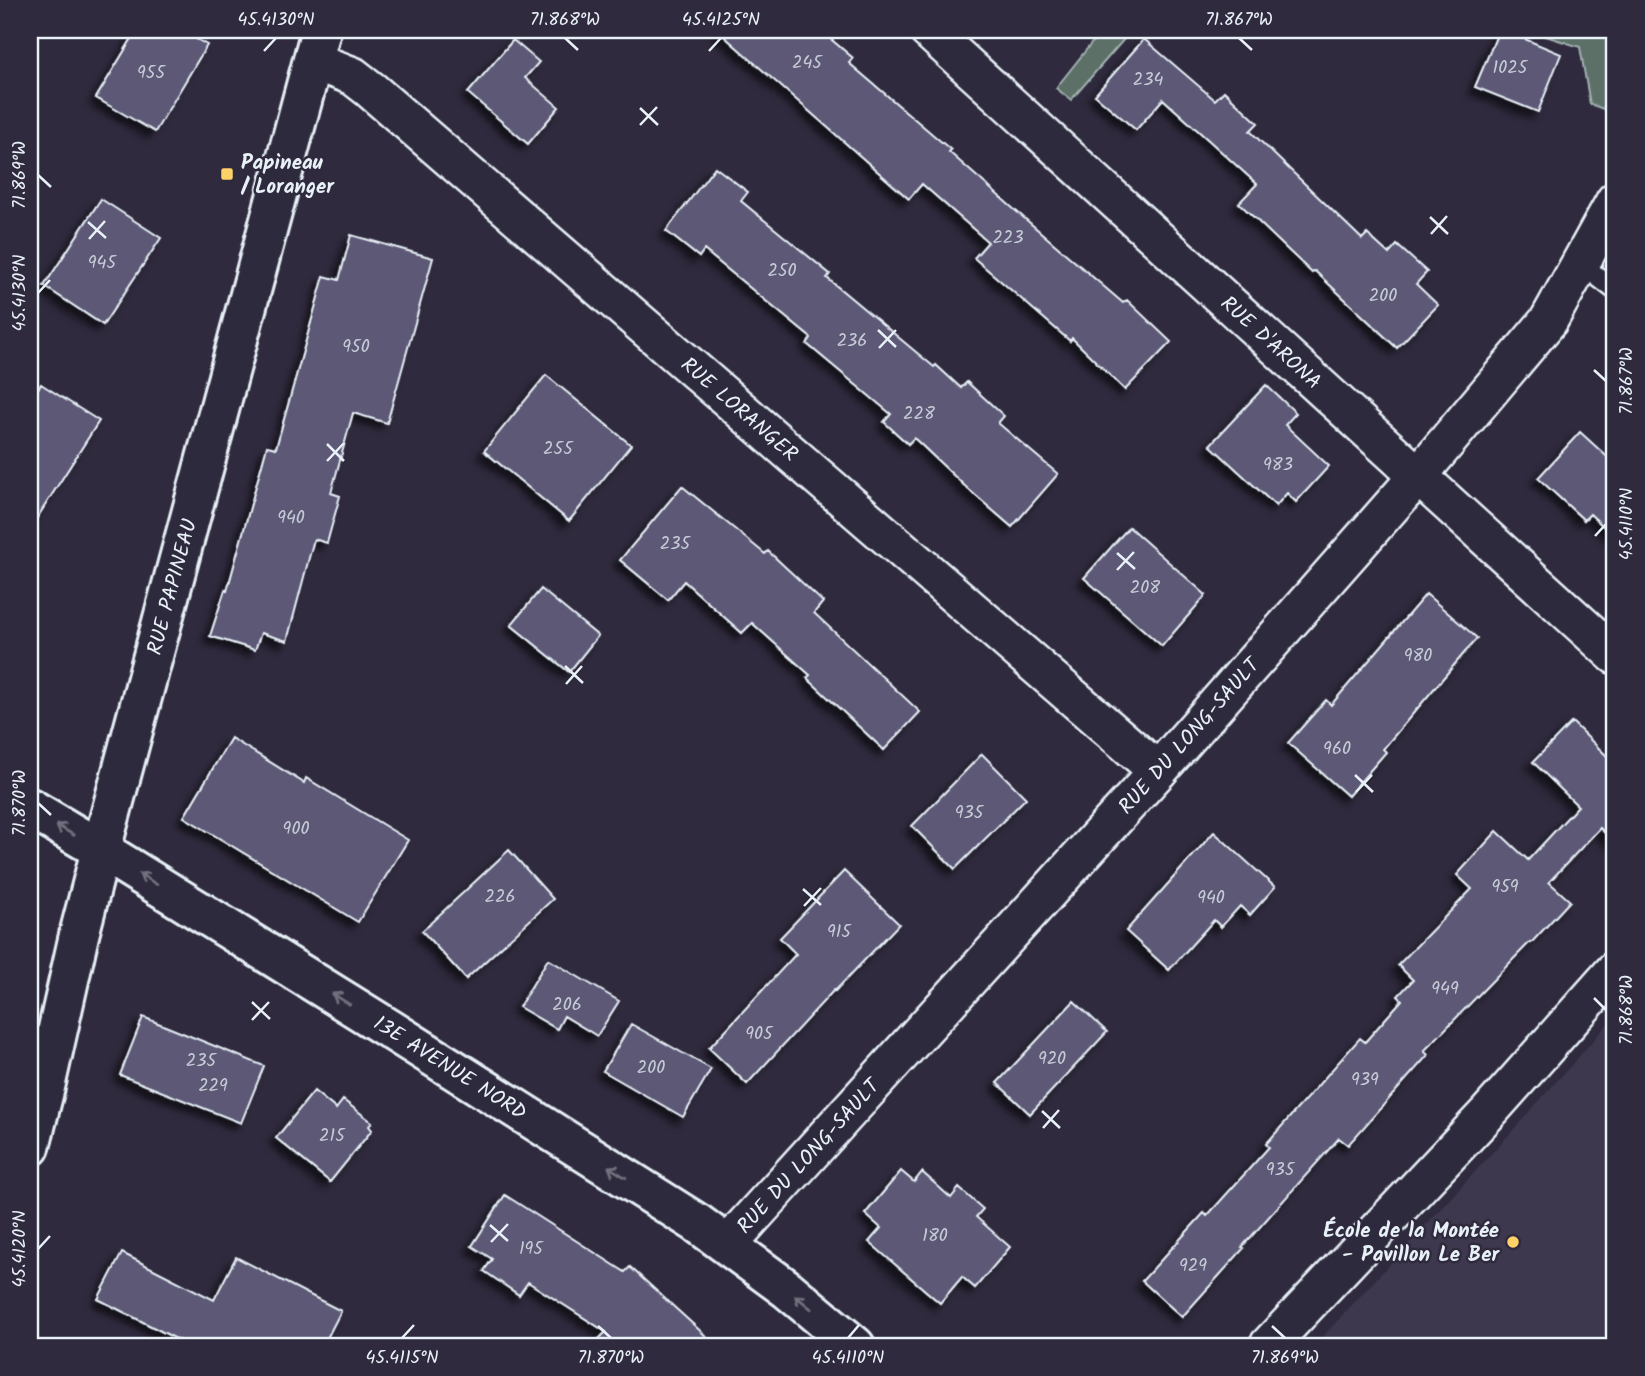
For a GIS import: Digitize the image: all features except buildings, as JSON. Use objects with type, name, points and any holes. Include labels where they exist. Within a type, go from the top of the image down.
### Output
[{"type":"street","name":"RUE D'ARONA","points":[[928,30],[1615,655]]},
{"type":"street","name":"RUE LORANGER","points":[[317,45],[1158,771]]},
{"type":"street","name":"RUE PAPINEAU","points":[[30,1147],[101,850],[317,45]]},
{"type":"street","name":"RUE DU LONG-SAULT","points":[[728,1244],[1158,771],[1418,476],[1549,320],[1615,201]]},
{"type":"street","name":"13E AVENUE NORD","points":[[30,808],[697,1223],[787,1289],[855,1346]]},
{"type":"street","points":[[1268,1346],[1487,1114],[1615,970]]},
{"type":"lane","points":[[1581,264],[1615,290]]},
{"type":"shaded area","name":"École de la Montée - Pavillon Le Ber","points":[[1615,1016],[1615,1346],[1314,1346],[1506,1138]]},
{"type":"green space","points":[[1102,30],[1132,30],[1071,100],[1056,88]]},
{"type":"green space","points":[[1527,30],[1615,30],[1615,75],[1603,109],[1590,104],[1580,47]]},
{"type":"place","name":"Papineau / Loranger","points":[[227,174]]},
{"type":"place","name":"École de la Montée - Pavillon Le Ber","points":[[1513,1242]]}]
